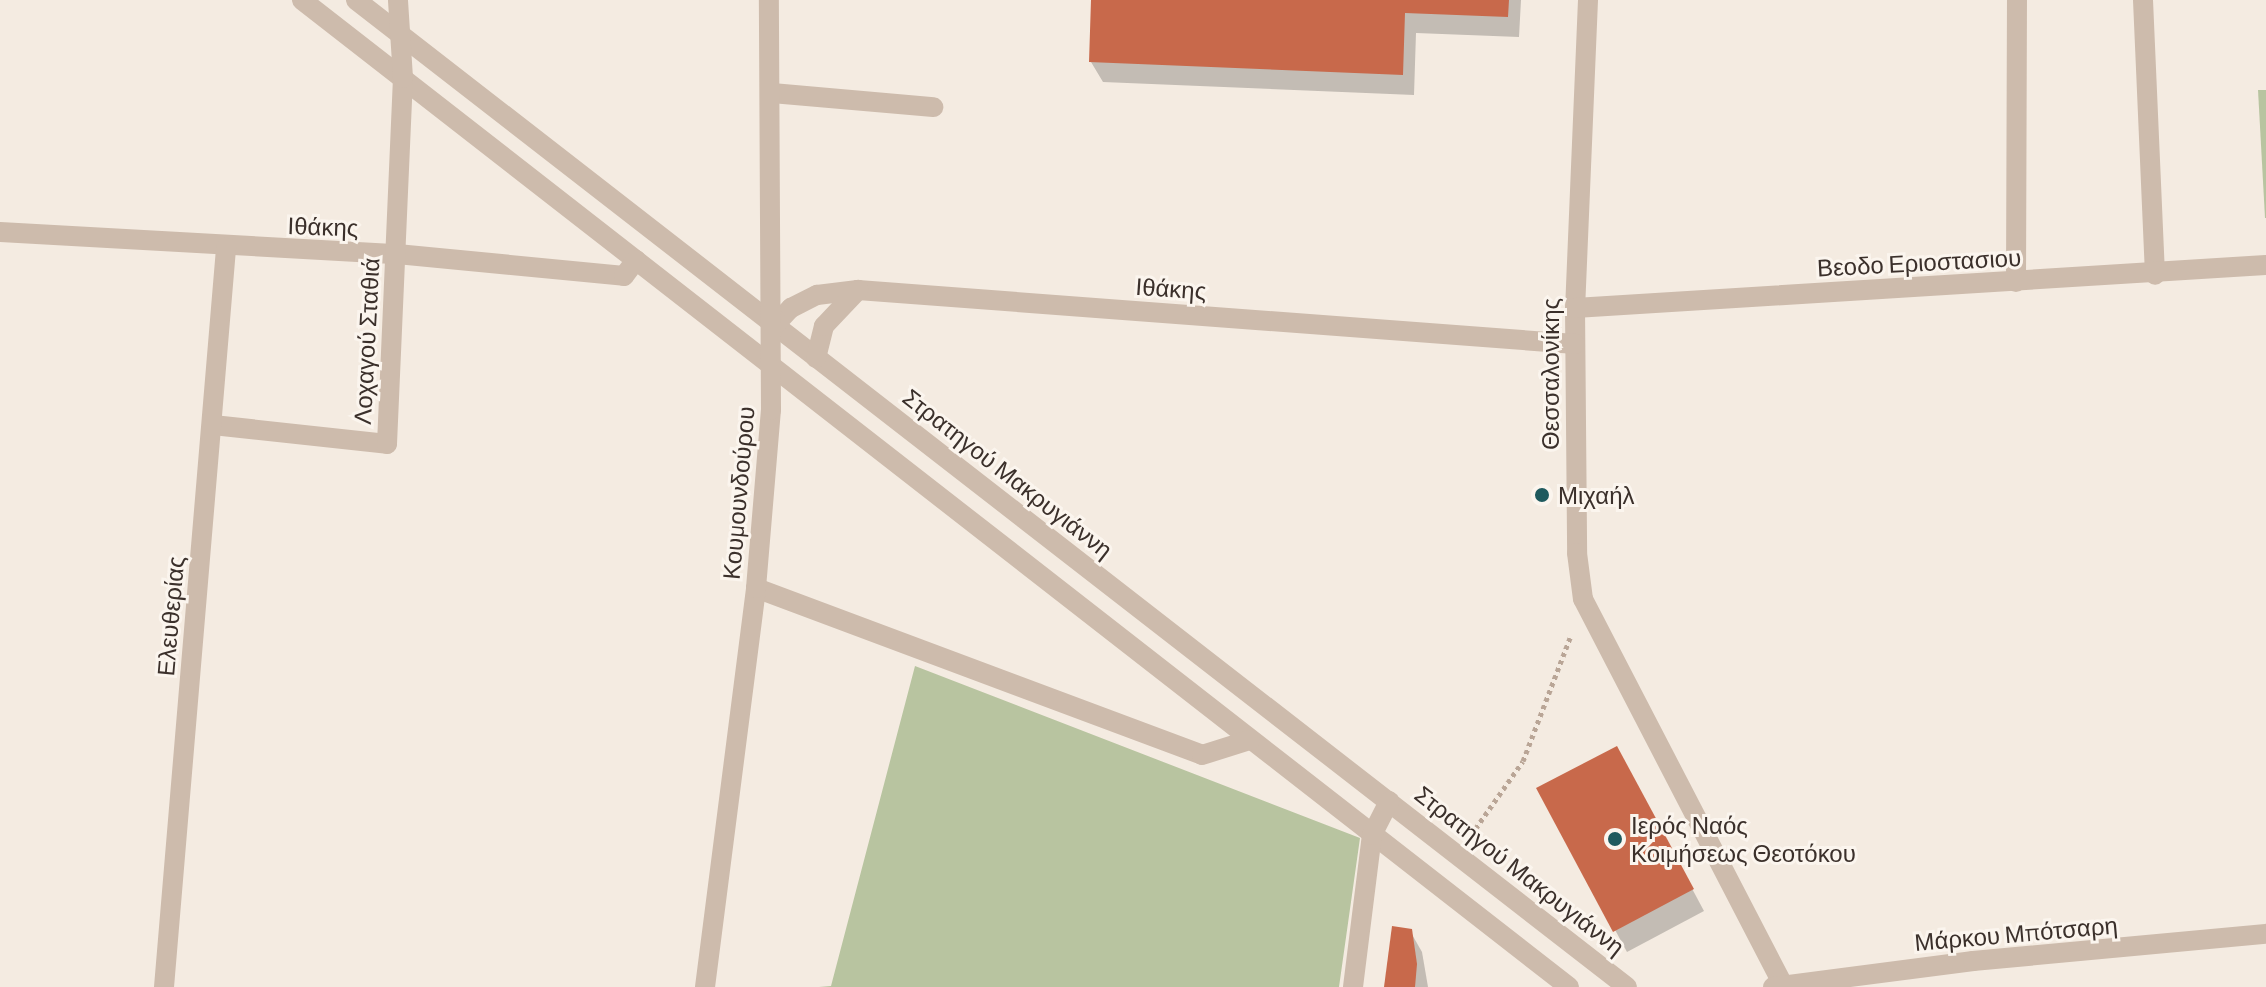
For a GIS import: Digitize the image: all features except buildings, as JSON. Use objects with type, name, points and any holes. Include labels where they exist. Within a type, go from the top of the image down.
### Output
[{"type":"street","points":[[302,0],[1569,987]]},
{"type":"street","name":"Στρατηγού Μακρυγιάννη","points":[[356,0],[1627,987]]},
{"type":"street","name":"Λοχαγού Σταθιά","points":[[213,425],[387,444],[403,78],[398,0]]},
{"type":"street","name":"Κουμουνδούρου","points":[[705,987],[756,588],[773,368],[769,0]]},
{"type":"street","name":"Θεσσαλονίκης","points":[[1588,0],[1575,308],[1577,553],[1583,599],[1780,986]]},
{"type":"street","points":[[2016,282],[2017,0]]},
{"type":"street","points":[[2143,0],[2155,275]]},
{"type":"street","points":[[772,93],[933,107]]},
{"type":"street","name":"Ιθάκης","points":[[0,232],[226,248],[397,254],[624,276],[636,260]]},
{"type":"street","name":"Ελευθερίας","points":[[164,987],[226,248]]},
{"type":"street","name":"Βεοδο Εριοστασιου","points":[[1575,308],[2155,275],[2266,265]]},
{"type":"street","points":[[816,358],[824,326],[858,290]]},
{"type":"street","name":"Ιθάκης","points":[[774,326],[791,308],[817,295],[858,290],[1575,344]]},
{"type":"street","points":[[756,588],[1202,755],[1250,740]]},
{"type":"street","points":[[1353,987],[1372,835],[1389,801]]},
{"type":"street","name":"Μάρκου Μπότσαρη","points":[[1780,986],[2266,934]]},
{"type":"path","points":[[1457,854],[1523,761],[1583,599]]},
{"type":"green space","points":[[2258,90],[2266,90],[2266,218],[2265,218]]},
{"type":"green space","points":[[915,666],[1360,838],[1339,987],[819,987],[831,986]]},
{"type":"place","name":"Μιχαήλ","points":[[1542,495]]},
{"type":"place","name":"Ιερός Ναός Κοιμήσεως Θεοτόκου","points":[[1615,839]]}]
